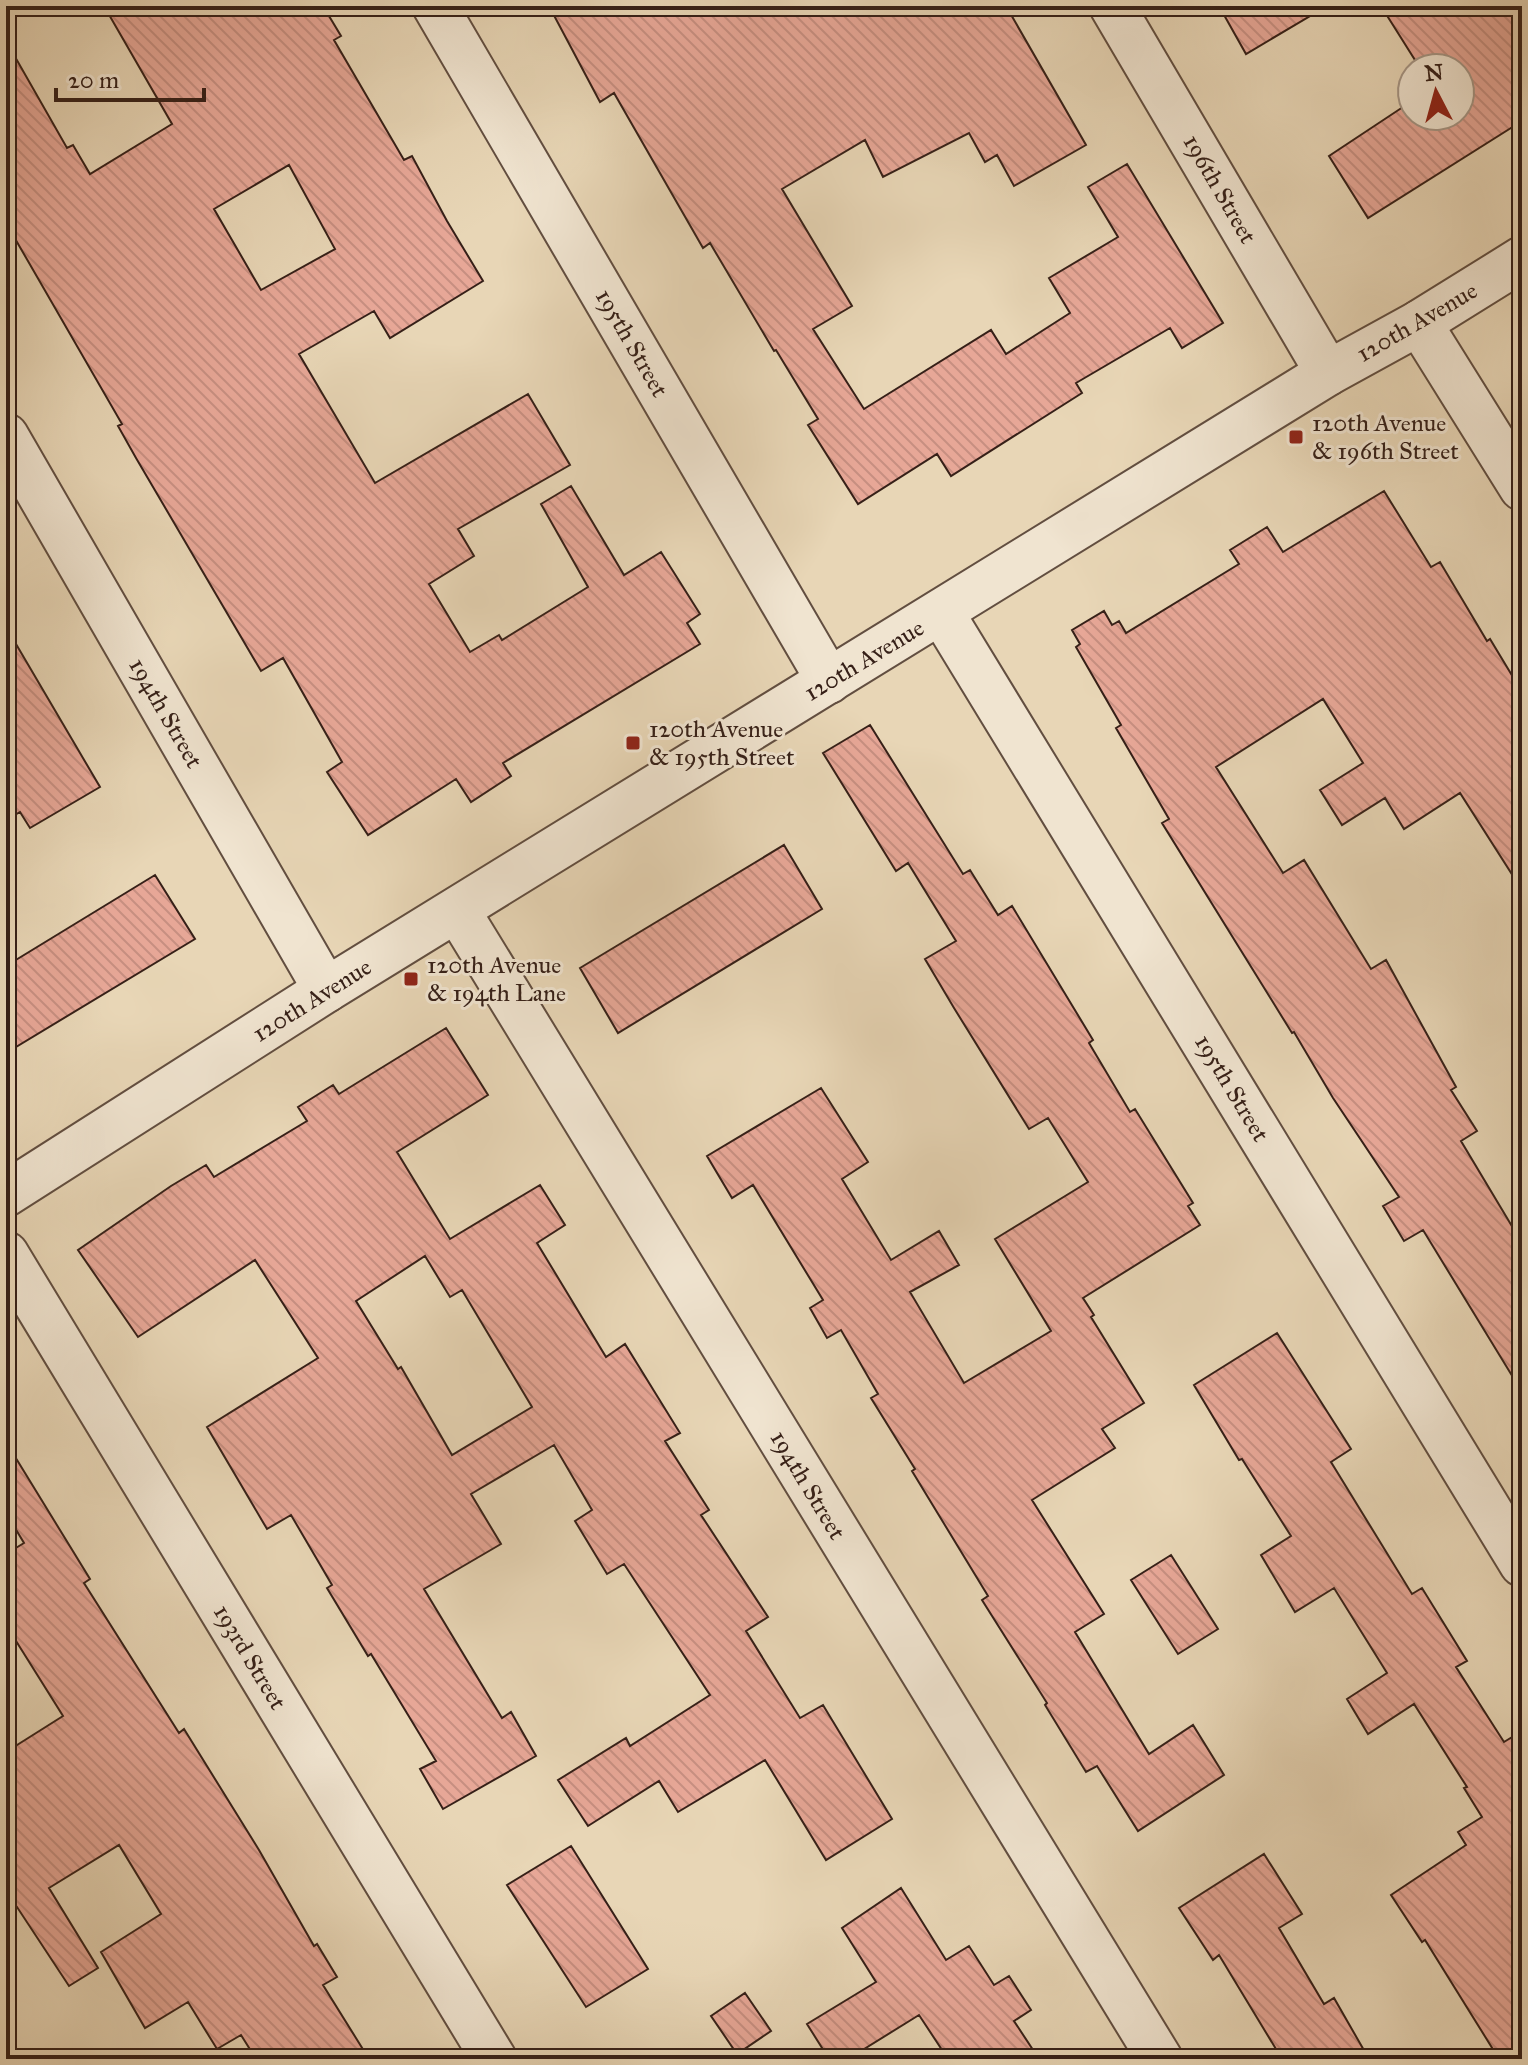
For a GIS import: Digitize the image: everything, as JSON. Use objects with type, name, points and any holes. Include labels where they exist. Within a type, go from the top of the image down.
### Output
[{"type":"street","name":"195th Street","points":[[435,6],[829,681]]},
{"type":"street","name":"196th Street","points":[[1112,6],[1328,373]]},
{"type":"street","name":"120th Avenue","points":[[6,1194],[326,990],[1328,373],[1419,323],[1522,259]]},
{"type":"street","points":[[1419,323],[1522,488]]},
{"type":"street","name":"194th Street","points":[[6,436],[326,990]]},
{"type":"street","name":"195th Street","points":[[941,612],[1522,1564]]},
{"type":"street","name":"194th Street","points":[[457,910],[1160,2059]]},
{"type":"street","name":"193rd Street","points":[[6,1254],[494,2059]]},
{"type":"building","points":[[104,6],[323,6],[341,36],[334,40],[404,160],[412,156],[483,281],[390,338],[374,311],[299,354],[375,483],[528,394],[570,465],[458,529],[474,556],[429,584],[470,652],[499,635],[502,640],[588,587],[541,504],[571,486],[624,575],[661,552],[700,614],[687,623],[700,644],[503,763],[511,776],[471,802],[456,779],[368,835],[327,772],[342,762],[283,658],[261,671],[136,458],[118,426],[122,424],[6,223],[6,41],[67,148],[73,145],[90,174],[172,124]],"holes":[[[289,165],[335,249],[261,290],[214,209]]]},
{"type":"building","points":[[549,6],[1006,6],[1086,145],[1014,186],[997,155],[985,162],[969,133],[883,177],[865,140],[782,189],[852,306],[813,329],[864,409],[991,330],[1006,354],[1070,313],[1049,278],[1118,237],[1088,187],[1127,164],[1223,323],[1182,348],[1170,328],[1076,383],[1082,393],[951,476],[937,454],[858,504],[808,425],[818,419],[710,243],[703,248],[614,93],[600,102]]},
{"type":"building","points":[[1219,6],[1327,6],[1246,54]]},
{"type":"building","points":[[1381,6],[1522,6],[1522,121],[1368,218],[1329,156],[1396,112],[1396,132],[1476,132],[1476,52],[1410,52]]},
{"type":"building","points":[[1384,491],[1431,567],[1440,562],[1522,692],[1522,890],[1460,793],[1404,829],[1385,798],[1342,825],[1320,790],[1363,763],[1323,699],[1216,767],[1283,873],[1304,860],[1371,969],[1386,960],[1456,1087],[1451,1090],[1477,1131],[1461,1141],[1522,1243],[1522,1392],[1423,1230],[1404,1241],[1383,1206],[1399,1197],[1333,1098],[1162,823],[1169,819],[1116,728],[1121,725],[1076,647],[1080,644],[1072,630],[1104,611],[1112,625],[1119,621],[1126,633],[1239,564],[1230,550],[1267,527],[1283,552]]},
{"type":"building","points":[[6,627],[100,787],[30,828],[20,812],[6,820]]},
{"type":"building","points":[[870,725],[963,874],[970,870],[998,915],[1012,906],[1093,1040],[1089,1043],[1130,1112],[1135,1109],[1193,1203],[1188,1206],[1200,1225],[1083,1298],[1094,1315],[1091,1317],[1144,1403],[1102,1429],[1115,1448],[1032,1500],[1104,1614],[1075,1632],[1149,1754],[1193,1725],[1224,1775],[1138,1831],[1097,1766],[1086,1772],[982,1600],[988,1596],[871,1398],[878,1394],[841,1330],[827,1338],[810,1308],[823,1300],[753,1185],[732,1198],[707,1156],[821,1088],[868,1162],[842,1179],[891,1260],[939,1231],[959,1265],[910,1292],[964,1383],[1051,1331],[995,1239],[1088,1182],[1048,1118],[1029,1129],[954,1008],[925,959],[956,941],[908,863],[896,871],[823,753]]},
{"type":"building","points":[[784,845],[822,909],[618,1033],[580,968]]},
{"type":"building","points":[[155,875],[195,939],[6,1053],[6,966]]},
{"type":"building","points":[[446,1028],[488,1095],[397,1152],[450,1239],[540,1185],[565,1225],[537,1243],[606,1357],[625,1344],[680,1433],[665,1441],[709,1510],[701,1515],[768,1617],[746,1631],[800,1718],[823,1705],[892,1819],[826,1860],[765,1760],[678,1812],[659,1781],[588,1826],[558,1780],[626,1738],[630,1746],[710,1695],[624,1564],[607,1574],[575,1521],[592,1510],[554,1445],[471,1494],[501,1544],[424,1589],[502,1718],[511,1712],[536,1756],[443,1809],[420,1769],[436,1761],[327,1588],[332,1585],[291,1515],[267,1529],[207,1427],[318,1358],[255,1260],[138,1337],[78,1250],[206,1165],[214,1177],[307,1121],[298,1107],[333,1085],[339,1094]],"holes":[[[425,1256],[450,1297],[462,1290],[532,1407],[452,1455],[401,1367],[398,1369],[356,1301]]]},
{"type":"building","points":[[1277,1333],[1351,1449],[1331,1462],[1412,1594],[1422,1588],[1467,1661],[1456,1667],[1504,1742],[1522,1731],[1522,2059],[1499,2059],[1425,1940],[1422,1942],[1391,1895],[1466,1845],[1458,1832],[1482,1817],[1464,1788],[1467,1787],[1414,1704],[1368,1734],[1347,1699],[1387,1673],[1334,1588],[1295,1612],[1261,1555],[1291,1536],[1242,1459],[1239,1460],[1194,1385]]},
{"type":"building","points":[[6,1442],[90,1579],[84,1583],[179,1733],[184,1729],[314,1946],[317,1944],[337,1977],[323,1985],[369,2059],[256,2059],[241,2035],[217,2049],[188,2002],[145,2028],[101,1952],[161,1914],[119,1845],[49,1888],[98,1968],[69,1986],[17,1907],[6,1914],[6,1752],[63,1716],[6,1625],[6,1554],[24,1543],[6,1513]]},
{"type":"building","points":[[1171,1555],[1218,1629],[1178,1654],[1131,1580]]},
{"type":"building","points":[[571,1846],[648,1969],[586,2007],[507,1885]]},
{"type":"building","points":[[1264,1854],[1302,1914],[1279,1928],[1324,2004],[1334,1998],[1369,2059],[1282,2059],[1219,1955],[1213,1960],[1179,1908]]},
{"type":"building","points":[[901,1888],[946,1960],[969,1946],[994,1985],[1009,1976],[1031,2010],[1014,2021],[1039,2059],[948,2059],[919,2015],[848,2059],[829,2059],[807,2024],[876,1982],[842,1928]]},
{"type":"building","points":[[745,1993],[771,2031],[737,2054],[711,2016]]},
{"type":"place","name":"120th Avenue & 196th Street","points":[[1296,437]]},
{"type":"place","name":"120th Avenue & 195th Street","points":[[633,743]]},
{"type":"place","name":"120th Avenue & 194th Lane","points":[[411,979]]}]
